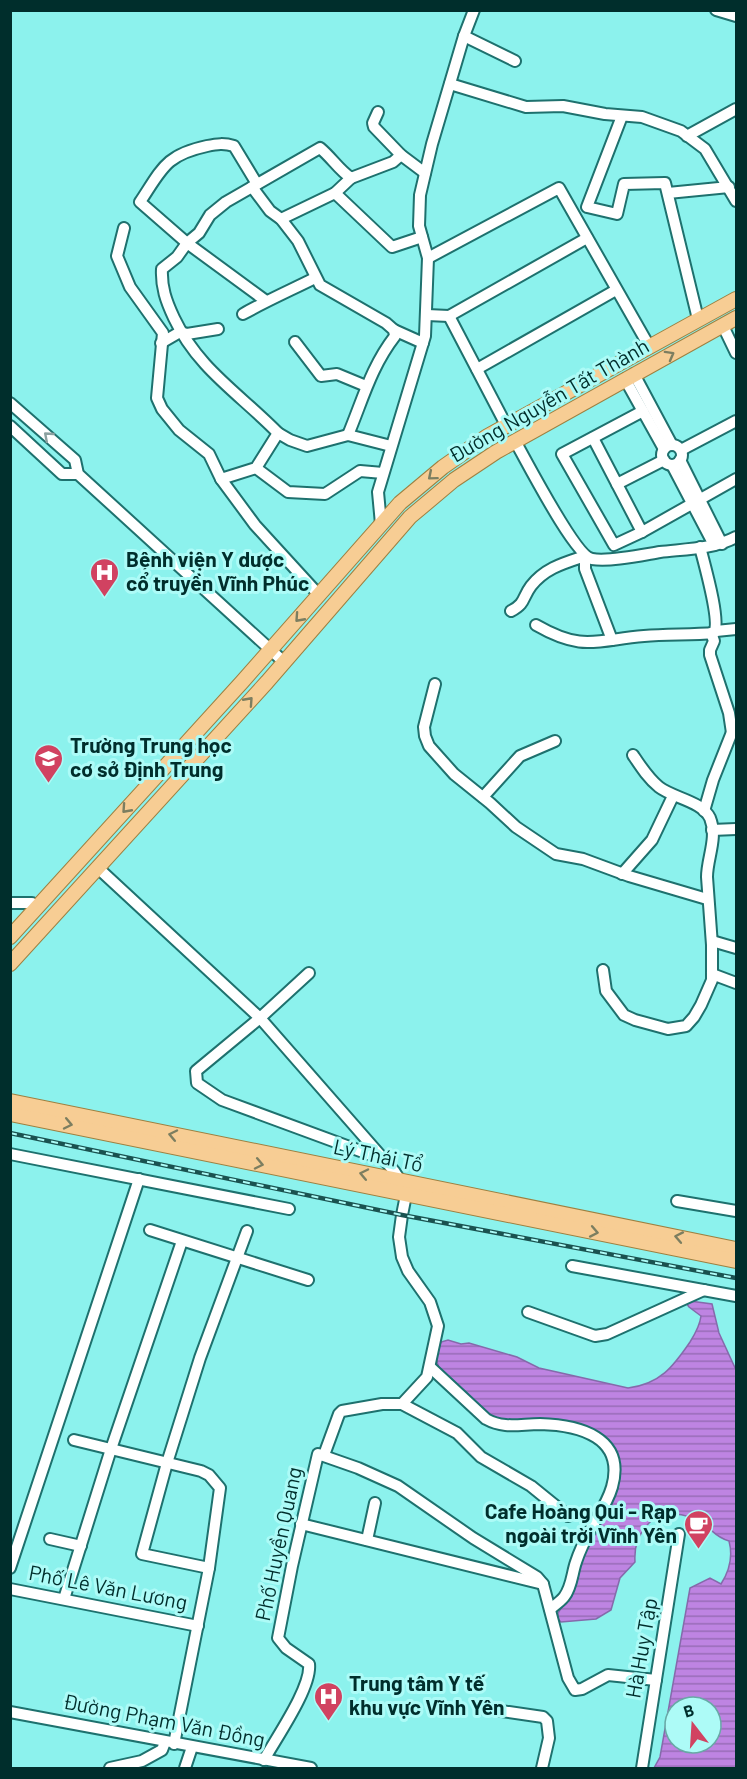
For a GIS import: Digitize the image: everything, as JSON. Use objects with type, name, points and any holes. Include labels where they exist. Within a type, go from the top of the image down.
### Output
[{"type":"main road","name":"Đường Nguyễn Tất Thành","points":[[10,937],[400,503],[443,467],[486,437],[736,298]]},
{"type":"main road","name":"Đường Nguyễn Tất Thành","points":[[10,964],[222,732],[410,517],[454,480],[515,441],[736,318]]},
{"type":"main road","points":[[621,361],[630,377]]},
{"type":"main road","points":[[381,524],[390,540]]},
{"type":"main road","points":[[208,719],[222,732]]},
{"type":"main road","points":[[10,927],[32,903],[69,873]]},
{"type":"main road","points":[[10,975],[57,924],[83,885]]},
{"type":"main road","name":"Lý Thái Tổ","points":[[10,1101],[294,1166]]},
{"type":"main road","name":"Lý Thái Tổ","points":[[10,1114],[404,1188],[736,1261]]},
{"type":"main road","name":"Lý Thái Tổ","points":[[453,1198],[736,1249]]},
{"type":"street","points":[[381,524],[378,492],[423,343],[427,315],[428,258],[419,226],[420,195],[464,36],[474,10]]},
{"type":"street","points":[[716,10],[736,16]]},
{"type":"street","points":[[464,36],[514,61]]},
{"type":"street","points":[[450,84],[496,100],[526,107],[563,106],[642,117],[681,131],[705,149],[736,201]]},
{"type":"street","points":[[687,136],[736,109]]},
{"type":"street","points":[[378,112],[373,123],[375,127],[401,155],[425,173]]},
{"type":"street","points":[[622,116],[587,207],[617,214],[624,184],[665,183],[698,319]]},
{"type":"street","points":[[266,301],[187,243],[140,202],[169,160],[189,150],[224,143],[234,146],[254,186],[270,211],[281,219],[298,241],[320,285],[386,323],[394,330],[423,343]]},
{"type":"street","points":[[351,178],[342,172],[331,157],[320,148],[226,202],[210,215],[199,233],[187,243],[177,257],[162,269],[162,279],[166,301],[180,332],[200,360],[278,433],[290,441],[307,446],[348,435],[392,446]]},
{"type":"street","points":[[281,219],[335,193],[351,178],[393,162],[401,155]]},
{"type":"street","points":[[668,193],[729,187]]},
{"type":"street","points":[[428,258],[560,188],[649,346]]},
{"type":"street","points":[[335,193],[392,247],[422,237]]},
{"type":"street","points":[[124,228],[117,256],[130,286],[163,333],[157,398],[162,409],[179,430],[208,454],[221,479],[255,525],[319,595]]},
{"type":"street","points":[[427,315],[449,316],[587,238]]},
{"type":"street","points":[[243,314],[315,278]]},
{"type":"street","points":[[477,369],[616,290]]},
{"type":"street","points":[[449,316],[507,425]]},
{"type":"street","points":[[723,326],[736,353]]},
{"type":"street","points":[[161,343],[180,332],[187,334],[218,329]]},
{"type":"street","points":[[348,435],[380,356],[395,336],[394,330]]},
{"type":"street","points":[[295,342],[321,376],[337,374],[366,386]]},
{"type":"street","points":[[630,377],[643,411],[672,455]]},
{"type":"street","points":[[630,377],[718,544]]},
{"type":"street","points":[[10,403],[75,460],[78,474],[284,662]]},
{"type":"street","points":[[643,411],[562,454],[614,545],[642,532],[736,479]]},
{"type":"street","points":[[617,484],[736,421]]},
{"type":"street","points":[[11,427],[62,474],[78,474]]},
{"type":"street","points":[[221,479],[256,468],[278,433]]},
{"type":"street","points":[[593,438],[642,532]]},
{"type":"street","points":[[515,441],[564,526],[585,556],[592,559],[700,547],[718,544],[736,537]]},
{"type":"street","points":[[256,468],[288,492],[325,494],[360,471],[384,473]]},
{"type":"street","points":[[700,547],[715,609],[714,641],[710,656],[729,713],[732,733]]},
{"type":"street","points":[[511,611],[522,606],[531,586],[543,574],[559,564],[585,556]]},
{"type":"street","points":[[585,556],[585,569],[612,640]]},
{"type":"street","points":[[536,625],[567,640],[597,643],[641,636],[736,629]]},
{"type":"street","points":[[435,684],[426,716],[424,736],[434,754],[516,827],[556,854],[583,859],[622,874],[708,899]]},
{"type":"street","points":[[704,811],[713,780],[736,722]]},
{"type":"street","points":[[483,797],[520,756],[555,741]]},
{"type":"street","points":[[603,970],[606,991],[624,1015],[668,1029],[686,1026],[694,1017],[708,989],[712,974],[707,866],[712,852],[710,819],[695,805],[658,787],[646,776],[633,755]]},
{"type":"street","points":[[622,874],[652,840],[673,796]]},
{"type":"street","points":[[712,830],[736,829]]},
{"type":"street","points":[[98,868],[260,1018],[384,1159],[404,1188],[399,1237],[402,1257],[408,1271],[430,1302],[438,1326],[427,1377],[402,1404],[457,1433],[481,1457],[531,1486],[568,1516]]},
{"type":"street","points":[[10,903],[32,903]]},
{"type":"street","points":[[711,941],[736,948]]},
{"type":"street","points":[[309,973],[260,1018],[196,1071],[197,1083],[222,1100],[384,1159]]},
{"type":"street","points":[[712,974],[736,983]]},
{"type":"street","points":[[10,1154],[289,1209]]},
{"type":"street","points":[[10,1568],[139,1179]]},
{"type":"street","points":[[677,1201],[736,1211]]},
{"type":"street","points":[[150,1230],[308,1280]]},
{"type":"street","points":[[209,1568],[142,1554],[167,1463],[200,1358],[247,1231]]},
{"type":"street","points":[[64,1599],[111,1449],[182,1241]]},
{"type":"street","points":[[572,1266],[736,1296]]},
{"type":"street","points":[[528,1312],[596,1336],[608,1334],[704,1290]]},
{"type":"street","points":[[430,1367],[492,1422],[510,1426],[539,1424],[577,1428],[598,1438],[610,1452],[615,1469],[612,1490],[581,1548],[568,1590],[564,1597],[550,1609]]},
{"type":"street","name":"Phố Huyền Quang","points":[[256,1762],[297,1704],[310,1672],[309,1664],[286,1648],[278,1638],[301,1524],[321,1454],[342,1411],[382,1404],[402,1404]]},
{"type":"street","points":[[74,1440],[201,1471],[209,1475],[219,1486],[209,1568],[198,1626],[169,1743],[162,1750],[142,1761],[110,1768]]},
{"type":"street","points":[[321,1454],[398,1486],[473,1538],[537,1577],[543,1584],[568,1678],[574,1690],[582,1689],[608,1675],[656,1680]]},
{"type":"street","points":[[367,1540],[375,1503]]},
{"type":"street","points":[[301,1524],[543,1584]]},
{"type":"street","name":"Hà Huy Tập","points":[[642,1768],[679,1534]]},
{"type":"street","points":[[50,1539],[81,1546]]},
{"type":"street","name":"Phố Lê Văn Lương","points":[[10,1589],[198,1626]]},
{"type":"street","points":[[481,1708],[543,1717],[547,1721],[549,1738],[542,1768]]},
{"type":"street","name":"Đường Phạm Văn Đồng","points":[[10,1712],[192,1747],[256,1762],[311,1768]]},
{"type":"street","points":[[185,1768],[192,1747]]},
{"type":"street","points":[[150,1768],[154,1755]]},
{"type":"shaded area","points":[[690,1301],[712,1304],[719,1333],[736,1370],[736,1768],[654,1768],[660,1757],[663,1740],[663,1755],[723,1755],[723,1695],[671,1695],[690,1588],[710,1578],[721,1584],[730,1563],[729,1541],[689,1517],[667,1514],[654,1519],[639,1536],[635,1562],[620,1578],[611,1610],[596,1619],[561,1622],[558,1619],[558,1613],[575,1587],[580,1562],[610,1504],[618,1474],[600,1436],[500,1423],[487,1416],[440,1372],[436,1358],[441,1342],[448,1340],[461,1344],[469,1343],[517,1357],[539,1368],[628,1388],[639,1386],[665,1373],[694,1336],[701,1316],[686,1303]]},
{"type":"railway","points":[[10,1133],[402,1215],[736,1278]]},
{"type":"place","name":"Bệnh viện Y dược cổ truyền Vĩnh Phúc","points":[[105,598]]},
{"type":"place","name":"Trường Trung học cơ sở Định Trung","points":[[49,784]]},
{"type":"place","name":"Cafe Hoàng Qui - Rạp ngoài trời Vĩnh Yên","points":[[698,1550]]},
{"type":"place","name":"Trung tâm Y tế khu vực Vĩnh Yên","points":[[328,1722]]}]
